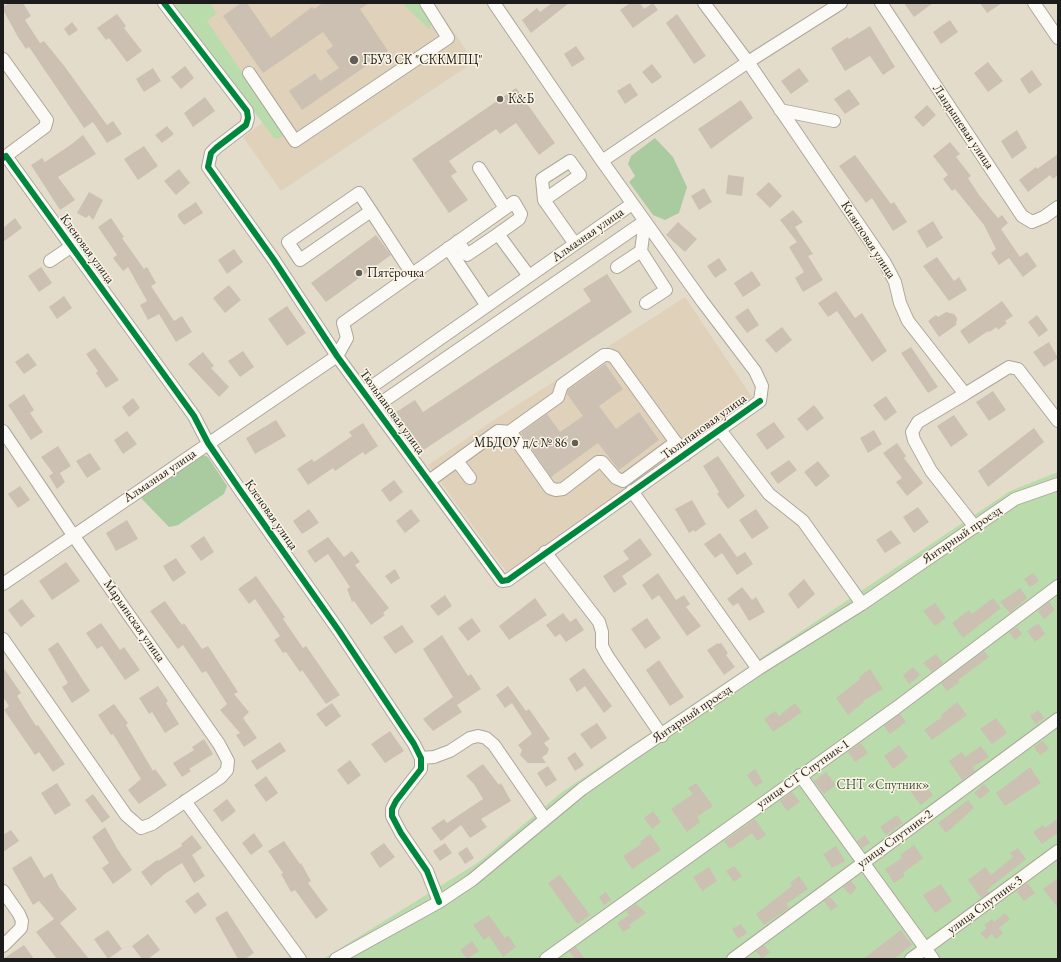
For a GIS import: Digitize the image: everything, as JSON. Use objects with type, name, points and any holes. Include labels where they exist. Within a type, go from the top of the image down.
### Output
[{"type":"street","name":"Тюльпановая улица","points":[[164,3],[247,111],[248,118],[246,125],[211,153],[208,167],[274,260],[337,356],[502,581],[508,580],[545,552],[760,401],[762,386],[755,370],[702,301],[645,221]]},
{"type":"street","points":[[249,73],[295,141],[448,38],[426,3]]},
{"type":"street","name":"Алмазная улица","points":[[364,392],[632,204],[494,3]]},
{"type":"street","name":"Кизиловая улица","points":[[704,3],[748,62],[885,263],[895,282],[900,303],[908,321],[965,394]]},
{"type":"street","points":[[602,161],[748,62],[841,3]]},
{"type":"street","name":"Ландышевая улица","points":[[881,3],[1022,216],[1032,222],[1044,217],[1058,207]]},
{"type":"street","points":[[1034,3],[1058,38]]},
{"type":"street","points":[[3,59],[47,120],[45,127],[5,157]]},
{"type":"street","points":[[780,110],[834,121]]},
{"type":"street","name":"Кленовая улица","points":[[5,157],[72,246],[194,416],[208,443],[339,631],[414,744],[421,758]]},
{"type":"street","points":[[479,168],[505,208]]},
{"type":"street","points":[[371,211],[300,260],[288,242],[359,193],[371,211],[412,274]]},
{"type":"street","points":[[544,200],[575,244]]},
{"type":"street","points":[[337,356],[347,338],[343,324],[412,274],[505,208],[514,202],[522,214],[519,219],[467,255],[453,245]]},
{"type":"street","points":[[632,204],[645,221],[641,251],[666,290],[646,303]]},
{"type":"street","points":[[375,407],[645,221]]},
{"type":"street","points":[[498,234],[529,276]]},
{"type":"street","points":[[453,245],[487,306]]},
{"type":"street","points":[[50,261],[72,246]]},
{"type":"street","points":[[617,267],[641,251]]},
{"type":"street","points":[[512,432],[512,430],[558,397],[562,385],[604,355],[614,357],[685,455]]},
{"type":"street","name":"Алмазная улица","points":[[3,584],[337,356]]},
{"type":"street","points":[[975,527],[931,471],[914,440],[912,432],[918,422],[1009,367],[1018,369],[1058,422]]},
{"type":"street","name":"Тюльпановая улица","points":[[720,430],[769,494],[803,521],[862,604]]},
{"type":"street","name":"Марьинская улица","points":[[3,431],[73,535],[219,744],[228,761],[227,770],[220,777],[152,824],[142,828],[126,815],[3,639]]},
{"type":"street","points":[[429,481],[498,431],[512,432]]},
{"type":"street","points":[[512,432],[550,488],[556,490],[563,489],[598,462],[602,462],[616,478],[624,481],[676,442]]},
{"type":"street","points":[[456,461],[470,478]]},
{"type":"street","name":"Янтарный проезд","points":[[336,959],[439,902],[472,880],[582,789],[662,736],[758,669],[862,604],[1015,499],[1058,484]]},
{"type":"street","points":[[632,492],[758,669]]},
{"type":"street","points":[[545,552],[598,622],[602,632],[602,646],[608,658],[662,736]]},
{"type":"street","name":"улица СТ Спутник-1","points":[[546,959],[800,775],[896,708],[1058,586]]},
{"type":"street","name":"улица Спутник-2","points":[[733,959],[1058,719]]},
{"type":"street","points":[[439,902],[427,871],[401,833],[392,816],[392,809],[396,801],[420,769],[421,758],[434,757],[450,751],[470,738],[478,736],[486,738],[494,745],[545,819]]},
{"type":"street","points":[[800,775],[933,959]]},
{"type":"street","points":[[185,801],[300,959]]},
{"type":"street","name":"улица Спутник-3","points":[[911,959],[1058,851]]},
{"type":"street","points":[[3,891],[20,914],[22,921],[21,928],[3,946]]},
{"type":"shaded area","points":[[173,3],[418,3],[429,20],[441,13],[474,62],[281,191],[243,137],[263,122]]},
{"type":"shaded area","name":"МБДОУ д/с № 86","points":[[685,297],[752,397],[508,574],[428,465],[494,420]]},
{"type":"green space","points":[[173,3],[212,3],[211,5],[217,13],[207,21],[282,131],[282,137],[276,139],[273,137]]},
{"type":"green space","points":[[402,3],[418,3],[432,24],[429,29]]},
{"type":"green space","points":[[655,138],[673,157],[687,187],[679,213],[665,220],[653,215],[629,182],[635,176],[628,164],[631,156]]},
{"type":"green space","points":[[203,455],[208,457],[227,486],[224,494],[178,525],[169,527],[142,499],[143,494]]},
{"type":"green space","name":"СНТ «Спутник»","points":[[1058,472],[1058,959],[323,959],[479,862],[562,792],[1010,491]]},
{"type":"building","points":[[9,3],[23,3],[31,16],[25,20],[40,43],[44,41],[107,125],[113,121],[122,134],[107,143],[93,122],[84,128],[29,47],[26,49],[18,37],[3,10],[3,7]]},
{"type":"building","name":"ГБУЗ СК \"СККМПЦ\"","points":[[241,3],[247,3],[271,38],[312,7],[314,9],[323,3],[369,3],[360,9],[388,51],[302,110],[289,91],[315,73],[320,81],[339,68],[326,51],[333,46],[323,32],[263,73],[223,16]]},
{"type":"building","points":[[552,3],[569,3],[531,33],[522,20],[537,8],[540,12]]},
{"type":"building","points":[[630,3],[640,3],[644,9],[653,3],[658,10],[633,28],[620,10]]},
{"type":"building","points":[[904,3],[933,3],[914,17]]},
{"type":"building","points":[[980,3],[1002,3],[987,13]]},
{"type":"building","points":[[117,14],[126,26],[124,28],[142,51],[127,62],[109,38],[106,40],[97,28]]},
{"type":"building","points":[[677,14],[706,56],[694,64],[666,23]]},
{"type":"building","points":[[950,20],[958,32],[941,44],[933,32]]},
{"type":"building","points":[[72,22],[78,30],[69,36],[64,29]]},
{"type":"building","points":[[870,26],[895,67],[883,75],[870,56],[845,71],[831,48],[848,37],[849,39]]},
{"type":"building","points":[[576,46],[585,59],[572,67],[564,54]]},
{"type":"building","points":[[988,62],[1003,81],[988,92],[974,73]]},
{"type":"building","points":[[652,64],[662,77],[652,84],[642,72]]},
{"type":"building","points":[[185,66],[194,78],[181,89],[171,77]]},
{"type":"building","points":[[153,68],[161,81],[144,92],[136,79]]},
{"type":"building","points":[[799,68],[809,81],[791,94],[781,81]]},
{"type":"building","points":[[1032,70],[1042,85],[1029,94],[1020,79]]},
{"type":"building","points":[[630,83],[638,95],[625,104],[617,91]]},
{"type":"building","points":[[516,88],[555,143],[539,155],[516,123],[500,134],[496,129],[449,161],[457,172],[451,176],[468,200],[449,213],[412,159]]},
{"type":"building","points":[[849,89],[860,104],[845,114],[834,99]]},
{"type":"building","points":[[205,97],[215,111],[193,127],[184,113]]},
{"type":"building","points":[[741,100],[753,118],[711,149],[698,129]]},
{"type":"building","points":[[927,105],[936,115],[923,127],[914,117]]},
{"type":"building","points":[[167,126],[174,134],[162,143],[155,135]]},
{"type":"building","points":[[1017,130],[1027,148],[1012,159],[1001,141]]},
{"type":"building","points":[[83,135],[96,154],[58,177],[75,200],[60,210],[31,165],[42,158],[45,162]]},
{"type":"building","points":[[950,142],[960,154],[956,157],[971,176],[968,178],[979,195],[998,218],[1002,215],[1008,223],[1001,229],[1020,257],[1027,252],[1037,266],[1023,277],[1009,258],[999,265],[991,253],[996,249],[984,225],[955,189],[952,191],[943,179],[948,175],[933,156]]},
{"type":"building","points":[[144,146],[158,166],[138,180],[124,159]]},
{"type":"building","points":[[1058,154],[1058,175],[1053,179],[1050,175],[1028,192],[1019,180],[1036,167],[1037,169]]},
{"type":"building","points":[[855,155],[891,204],[894,202],[907,222],[893,231],[872,198],[866,203],[839,166]]},
{"type":"building","points":[[179,169],[190,183],[176,195],[164,181]]},
{"type":"building","points":[[728,175],[744,177],[742,196],[726,194]]},
{"type":"building","points":[[769,182],[782,196],[770,208],[756,194]]},
{"type":"building","points":[[704,188],[712,202],[699,210],[691,196]]},
{"type":"building","points":[[89,192],[103,200],[93,220],[89,215],[86,218],[77,213]]},
{"type":"building","points":[[196,202],[203,213],[184,225],[178,217],[178,214]]},
{"type":"building","points":[[793,210],[803,222],[795,227],[813,254],[808,256],[823,280],[803,292],[795,278],[804,272],[789,247],[797,242],[780,220]]},
{"type":"building","points":[[15,218],[22,228],[3,242],[3,228]]},
{"type":"building","points":[[111,218],[124,237],[122,238],[144,269],[147,267],[156,283],[151,286],[174,321],[182,316],[192,332],[176,342],[159,314],[148,320],[140,305],[147,301],[128,267],[123,271],[113,258],[117,255],[98,227]]},
{"type":"building","points":[[933,221],[943,238],[927,248],[917,231]]},
{"type":"building","points":[[678,222],[697,239],[685,252],[666,235]]},
{"type":"building","points":[[376,235],[391,255],[326,302],[311,283]]},
{"type":"building","points":[[234,249],[243,262],[227,274],[218,260]]},
{"type":"building","points":[[937,257],[954,281],[959,277],[967,290],[949,301],[923,266]]},
{"type":"building","points":[[719,258],[727,270],[715,278],[707,266]]},
{"type":"building","points":[[41,267],[52,283],[39,292],[28,276]]},
{"type":"building","points":[[752,271],[761,285],[743,297],[734,283]]},
{"type":"building","points":[[607,274],[632,312],[422,451],[396,412],[415,400],[423,412],[591,301],[583,289]]},
{"type":"building","points":[[229,285],[241,300],[225,313],[213,298]]},
{"type":"building","points":[[836,291],[855,318],[862,313],[887,351],[872,362],[837,311],[828,317],[818,303]]},
{"type":"building","points":[[64,296],[72,308],[57,319],[49,307]]},
{"type":"building","points":[[1002,301],[1013,316],[1005,321],[1007,323],[998,330],[997,327],[989,332],[988,331],[969,344],[960,331]]},
{"type":"building","points":[[287,306],[306,333],[287,346],[268,319]]},
{"type":"building","points":[[748,308],[759,325],[747,333],[735,317]]},
{"type":"building","points":[[946,312],[954,314],[957,318],[956,325],[939,337],[928,321],[936,315],[938,317]]},
{"type":"building","points":[[1037,315],[1048,330],[1039,337],[1028,322]]},
{"type":"building","points":[[782,327],[792,340],[776,353],[765,340]]},
{"type":"building","points":[[1049,342],[1058,358],[1044,367],[1033,352]]},
{"type":"building","points":[[911,347],[938,387],[928,393],[901,353]]},
{"type":"building","points":[[95,348],[119,380],[106,388],[96,373],[98,371],[86,354]]},
{"type":"building","points":[[243,351],[254,367],[240,377],[228,361]]},
{"type":"building","points":[[203,352],[214,366],[211,368],[229,387],[219,397],[188,364]]},
{"type":"building","points":[[28,353],[37,365],[24,374],[15,362]]},
{"type":"building","points":[[605,364],[623,389],[599,406],[616,429],[639,412],[659,440],[619,470],[598,443],[551,477],[521,433],[547,414],[560,432],[583,416],[567,394],[568,390]]},
{"type":"building","points":[[993,391],[1006,410],[989,421],[976,402]]},
{"type":"building","points":[[24,394],[34,410],[30,413],[43,432],[31,440],[8,405]]},
{"type":"building","points":[[886,396],[897,412],[885,421],[873,405]]},
{"type":"building","points":[[133,398],[140,408],[129,417],[122,407]]},
{"type":"building","points":[[814,405],[824,418],[807,431],[797,419]]},
{"type":"building","points":[[954,415],[968,435],[951,447],[937,426]]},
{"type":"building","points":[[276,420],[286,436],[255,454],[246,438]]},
{"type":"building","points":[[774,422],[785,437],[767,450],[756,434]]},
{"type":"building","points":[[363,423],[378,446],[365,455],[363,452],[335,471],[333,468],[308,485],[297,469],[312,459],[314,462],[352,436],[349,432]]},
{"type":"building","points":[[1034,428],[1044,442],[988,487],[978,471]]},
{"type":"building","points":[[874,430],[882,444],[868,453],[860,438]]},
{"type":"building","points":[[127,431],[137,444],[123,454],[114,440]]},
{"type":"building","points":[[897,443],[906,456],[904,458],[923,483],[907,496],[896,482],[902,478],[883,453]]},
{"type":"building","points":[[58,446],[71,466],[60,473],[65,482],[57,489],[49,476],[53,473],[41,457]]},
{"type":"building","points":[[90,453],[101,469],[87,478],[76,461]]},
{"type":"building","points":[[718,456],[745,496],[728,509],[717,494],[719,492],[703,466]]},
{"type":"building","points":[[789,460],[797,470],[778,484],[770,473]]},
{"type":"building","points":[[818,461],[830,476],[816,487],[804,472]]},
{"type":"building","points":[[394,480],[403,492],[390,502],[381,490]]},
{"type":"building","points":[[20,486],[30,500],[18,508],[8,494]]},
{"type":"building","points":[[692,500],[706,524],[695,532],[694,530],[689,533],[675,509]]},
{"type":"building","points":[[918,507],[929,522],[914,533],[903,517]]},
{"type":"building","points":[[309,509],[319,523],[302,534],[293,521]]},
{"type":"building","points":[[411,509],[420,521],[405,533],[396,521]]},
{"type":"building","points":[[756,509],[769,528],[752,539],[739,520]]},
{"type":"building","points":[[127,520],[138,539],[116,551],[106,533]]},
{"type":"building","points":[[891,530],[901,543],[885,553],[876,540]]},
{"type":"building","points":[[720,533],[737,557],[745,552],[753,564],[737,575],[722,553],[715,558],[704,544]]},
{"type":"building","points":[[204,536],[214,552],[201,561],[190,546]]},
{"type":"building","points":[[328,537],[344,557],[352,551],[360,562],[355,565],[389,608],[383,613],[385,615],[371,625],[354,601],[352,602],[347,589],[350,587],[328,554],[315,563],[307,551]]},
{"type":"building","points":[[640,538],[652,555],[622,576],[627,584],[614,593],[603,576],[629,559],[623,551]]},
{"type":"building","points":[[176,558],[186,573],[173,582],[163,566]]},
{"type":"building","points":[[66,562],[80,581],[52,600],[39,581]]},
{"type":"building","points":[[395,569],[400,578],[391,584],[385,576]]},
{"type":"building","points":[[658,573],[676,600],[684,595],[690,604],[686,607],[701,626],[687,636],[659,595],[652,600],[642,585]]},
{"type":"building","points":[[1033,573],[1039,581],[1030,587],[1024,579]]},
{"type":"building","points":[[256,576],[285,617],[283,619],[303,648],[306,646],[340,695],[326,704],[302,670],[300,672],[286,652],[283,653],[274,640],[280,636],[255,599],[249,604],[238,589]]},
{"type":"building","points":[[804,579],[815,594],[798,609],[788,594]]},
{"type":"building","points":[[742,587],[752,600],[756,597],[765,612],[749,621],[738,603],[733,606],[727,599]]},
{"type":"building","points":[[1020,588],[1027,598],[1010,613],[1000,602]]},
{"type":"building","points":[[445,595],[452,606],[438,616],[430,606]]},
{"type":"building","points":[[535,598],[547,615],[509,640],[499,626]]},
{"type":"building","points":[[993,598],[1001,608],[963,638],[952,623],[969,610],[972,614]]},
{"type":"building","points":[[22,599],[35,616],[21,627],[8,610]]},
{"type":"building","points":[[165,601],[182,625],[184,623],[202,649],[208,646],[238,692],[234,694],[249,712],[243,718],[257,738],[244,747],[236,735],[240,733],[220,710],[227,704],[206,671],[202,673],[183,645],[178,649],[150,611]]},
{"type":"building","points":[[1049,602],[1055,610],[1044,619],[1038,611]]},
{"type":"building","points":[[935,603],[946,618],[935,626],[923,611]]},
{"type":"building","points":[[563,613],[570,622],[576,618],[584,630],[566,642],[560,634],[555,637],[546,625]]},
{"type":"building","points":[[472,618],[481,631],[468,641],[458,628]]},
{"type":"building","points":[[647,618],[661,638],[645,649],[631,629]]},
{"type":"building","points":[[101,623],[120,650],[124,647],[140,670],[125,680],[102,646],[97,649],[86,633]]},
{"type":"building","points":[[1038,623],[1045,634],[1035,642],[1027,631]]},
{"type":"building","points":[[402,625],[414,642],[395,654],[383,637]]},
{"type":"building","points":[[1017,627],[1022,634],[1015,640],[1009,632]]},
{"type":"building","points":[[442,635],[468,676],[471,674],[481,689],[457,705],[462,712],[433,731],[423,719],[453,697],[423,649]]},
{"type":"building","points":[[58,642],[90,691],[72,703],[62,687],[68,683],[48,649]]},
{"type":"building","points":[[718,643],[721,643],[728,653],[726,655],[735,667],[724,675],[707,650]]},
{"type":"building","points":[[984,651],[989,657],[958,680],[960,682],[947,691],[941,683]]},
{"type":"building","points":[[936,654],[943,663],[932,672],[923,663]]},
{"type":"building","points":[[659,660],[684,697],[670,706],[646,670]]},
{"type":"building","points":[[3,667],[21,693],[17,696],[36,726],[38,725],[65,764],[53,772],[39,752],[35,755],[4,710],[9,706],[3,697]]},
{"type":"building","points":[[913,667],[920,675],[909,684],[903,675]]},
{"type":"building","points":[[584,668],[612,706],[604,713],[585,686],[577,692],[569,679]]},
{"type":"building","points":[[870,669],[883,689],[863,701],[864,702],[848,715],[836,698]]},
{"type":"building","points":[[158,686],[168,701],[166,703],[179,724],[165,733],[152,712],[149,714],[139,698]]},
{"type":"building","points":[[508,686],[526,711],[529,709],[550,739],[544,743],[549,749],[547,754],[542,757],[546,763],[528,763],[520,755],[522,750],[518,745],[532,734],[512,703],[505,708],[496,695]]},
{"type":"building","points":[[957,702],[967,715],[932,740],[924,730],[942,717],[941,715]]},
{"type":"building","points":[[332,703],[341,716],[326,727],[316,714]]},
{"type":"building","points":[[795,703],[802,712],[773,732],[764,719],[775,711],[779,716]]},
{"type":"building","points":[[114,704],[128,723],[126,725],[153,771],[155,769],[167,785],[139,804],[128,790],[141,779],[113,734],[111,735],[98,715]]},
{"type":"building","points":[[1038,710],[1044,718],[1036,724],[1030,716]]},
{"type":"building","points":[[900,714],[906,722],[890,734],[884,726]]},
{"type":"building","points":[[996,718],[1007,733],[992,744],[980,729]]},
{"type":"building","points":[[597,723],[607,738],[591,749],[580,734]]},
{"type":"building","points":[[390,731],[404,751],[385,763],[371,744]]},
{"type":"building","points":[[204,739],[213,754],[189,769],[191,771],[182,777],[173,763],[194,750],[192,747]]},
{"type":"building","points":[[1043,741],[1049,749],[1040,755],[1034,747]]},
{"type":"building","points":[[280,742],[286,751],[257,770],[251,761]]},
{"type":"building","points":[[861,743],[868,753],[855,762],[848,752]]},
{"type":"building","points":[[899,745],[908,757],[893,769],[884,756]]},
{"type":"building","points":[[981,746],[989,757],[973,767],[975,771],[962,780],[949,761],[962,752],[965,757]]},
{"type":"building","points":[[575,752],[584,765],[575,771],[567,758]]},
{"type":"building","points":[[350,760],[361,775],[348,785],[337,770]]},
{"type":"building","points":[[483,764],[499,785],[501,783],[511,801],[481,819],[487,827],[470,838],[461,825],[441,841],[431,828],[444,819],[447,823],[483,799],[474,784],[466,776]]},
{"type":"building","points":[[548,766],[557,780],[546,787],[537,773]]},
{"type":"building","points":[[1030,767],[1041,783],[1005,806],[996,793]]},
{"type":"building","points":[[755,769],[763,782],[755,787],[747,775]]},
{"type":"building","points":[[826,772],[836,785],[824,794],[814,781]]},
{"type":"building","points":[[266,776],[278,793],[266,802],[254,785]]},
{"type":"building","points":[[922,781],[933,795],[921,805],[910,791]]},
{"type":"building","points":[[57,783],[71,805],[55,815],[41,793]]},
{"type":"building","points":[[696,783],[713,806],[697,817],[700,822],[687,832],[671,809],[693,794],[688,788]]},
{"type":"building","points":[[984,784],[990,791],[980,799],[974,793]]},
{"type":"building","points":[[792,792],[800,802],[787,811],[780,801]]},
{"type":"building","points":[[93,794],[110,817],[102,823],[85,800]]},
{"type":"building","points":[[227,799],[236,811],[222,822],[213,810]]},
{"type":"building","points":[[968,800],[974,808],[946,833],[938,823]]},
{"type":"building","points":[[653,811],[661,822],[652,829],[644,818]]},
{"type":"building","points":[[897,815],[903,823],[886,835],[880,827]]},
{"type":"building","points":[[1058,818],[1058,833],[1042,844],[1033,832],[1043,825],[1045,828]]},
{"type":"building","points":[[755,819],[766,835],[757,841],[752,833],[730,849],[724,841]]},
{"type":"building","points":[[105,827],[118,850],[132,870],[113,884],[102,868],[109,863],[92,837]]},
{"type":"building","points":[[11,830],[19,841],[3,852],[3,835]]},
{"type":"building","points":[[254,833],[263,846],[251,855],[242,843]]},
{"type":"building","points":[[650,834],[661,850],[632,869],[623,856],[641,844],[640,842]]},
{"type":"building","points":[[192,835],[202,848],[192,855],[205,876],[194,883],[182,863],[166,873],[151,886],[141,872],[157,860],[158,861],[182,846],[181,844]]},
{"type":"building","points":[[865,835],[870,843],[862,848],[857,841]]},
{"type":"building","points":[[284,841],[300,864],[301,863],[311,881],[308,883],[328,910],[316,919],[295,890],[291,892],[281,874],[283,873],[268,851]]},
{"type":"building","points":[[384,843],[395,857],[380,868],[370,853]]},
{"type":"building","points":[[445,843],[452,853],[440,861],[433,851]]},
{"type":"building","points":[[914,845],[923,858],[903,873],[905,876],[894,883],[885,869],[902,858],[900,855]]},
{"type":"building","points":[[836,846],[845,861],[832,868],[823,854]]},
{"type":"building","points":[[467,847],[474,858],[465,864],[458,853]]},
{"type":"building","points":[[1018,848],[1026,859],[987,890],[989,893],[981,898],[968,880],[985,867],[991,875],[1013,857],[1010,853]]},
{"type":"building","points":[[31,856],[44,878],[52,873],[59,887],[77,909],[60,923],[89,959],[57,959],[36,932],[54,919],[39,901],[33,905],[12,868]]},
{"type":"building","points":[[734,866],[742,876],[734,882],[726,871]]},
{"type":"building","points":[[709,867],[717,881],[702,891],[693,877]]},
{"type":"building","points":[[560,875],[590,915],[577,924],[548,883]]},
{"type":"building","points":[[799,876],[808,889],[786,904],[789,908],[764,925],[756,914],[792,886],[790,883]]},
{"type":"building","points":[[1058,878],[1058,908],[1043,889]]},
{"type":"building","points":[[851,881],[857,888],[850,895],[843,887]]},
{"type":"building","points":[[1027,883],[1035,893],[1024,901],[1016,891]]},
{"type":"building","points":[[941,884],[952,901],[935,913],[923,895]]},
{"type":"building","points":[[198,892],[207,905],[195,914],[185,901]]},
{"type":"building","points":[[606,892],[611,900],[604,905],[599,897]]},
{"type":"building","points":[[830,897],[838,906],[831,911],[824,901]]},
{"type":"building","points":[[636,904],[646,913],[629,925],[631,927],[623,932],[617,923],[629,915],[626,911]]},
{"type":"building","points":[[227,911],[254,953],[245,959],[238,959],[215,918]]},
{"type":"building","points":[[1005,913],[1010,919],[999,928],[1003,933],[996,939],[992,934],[986,939],[980,933],[987,928],[984,925],[992,919],[994,922]]},
{"type":"building","points":[[489,915],[505,938],[508,935],[516,947],[503,957],[489,936],[484,940],[473,925]]},
{"type":"building","points":[[741,924],[747,933],[738,939],[732,929]]},
{"type":"building","points":[[108,930],[122,949],[108,959],[94,939]]},
{"type":"building","points":[[901,930],[912,945],[894,959],[863,959]]},
{"type":"building","points":[[148,934],[160,950],[148,959],[142,959],[132,946]]},
{"type":"building","points":[[472,941],[479,951],[467,959],[460,950]]},
{"type":"building","points":[[24,945],[34,959],[3,959]]},
{"type":"building","points":[[764,945],[770,952],[762,959],[756,951]]},
{"type":"building","points":[[576,947],[585,959],[575,959],[569,951]]},
{"type":"cycle path","points":[[164,3],[247,111],[248,118],[246,125],[211,153],[208,167],[274,260],[337,356],[502,581],[508,580],[760,401]]},
{"type":"cycle path","points":[[3,158],[6,156],[194,416],[208,443],[339,631],[414,744],[421,758],[421,769],[396,801],[392,809],[392,816],[401,833],[427,871],[439,902]]},
{"type":"place","name":"ГБУЗ СК \"СККМПЦ\"","points":[[354,60]]},
{"type":"place","name":"К&Б","points":[[500,99]]},
{"type":"place","name":"Пятёрочка","points":[[359,273]]},
{"type":"place","name":"МБДОУ д/с № 86","points":[[575,443]]}]
